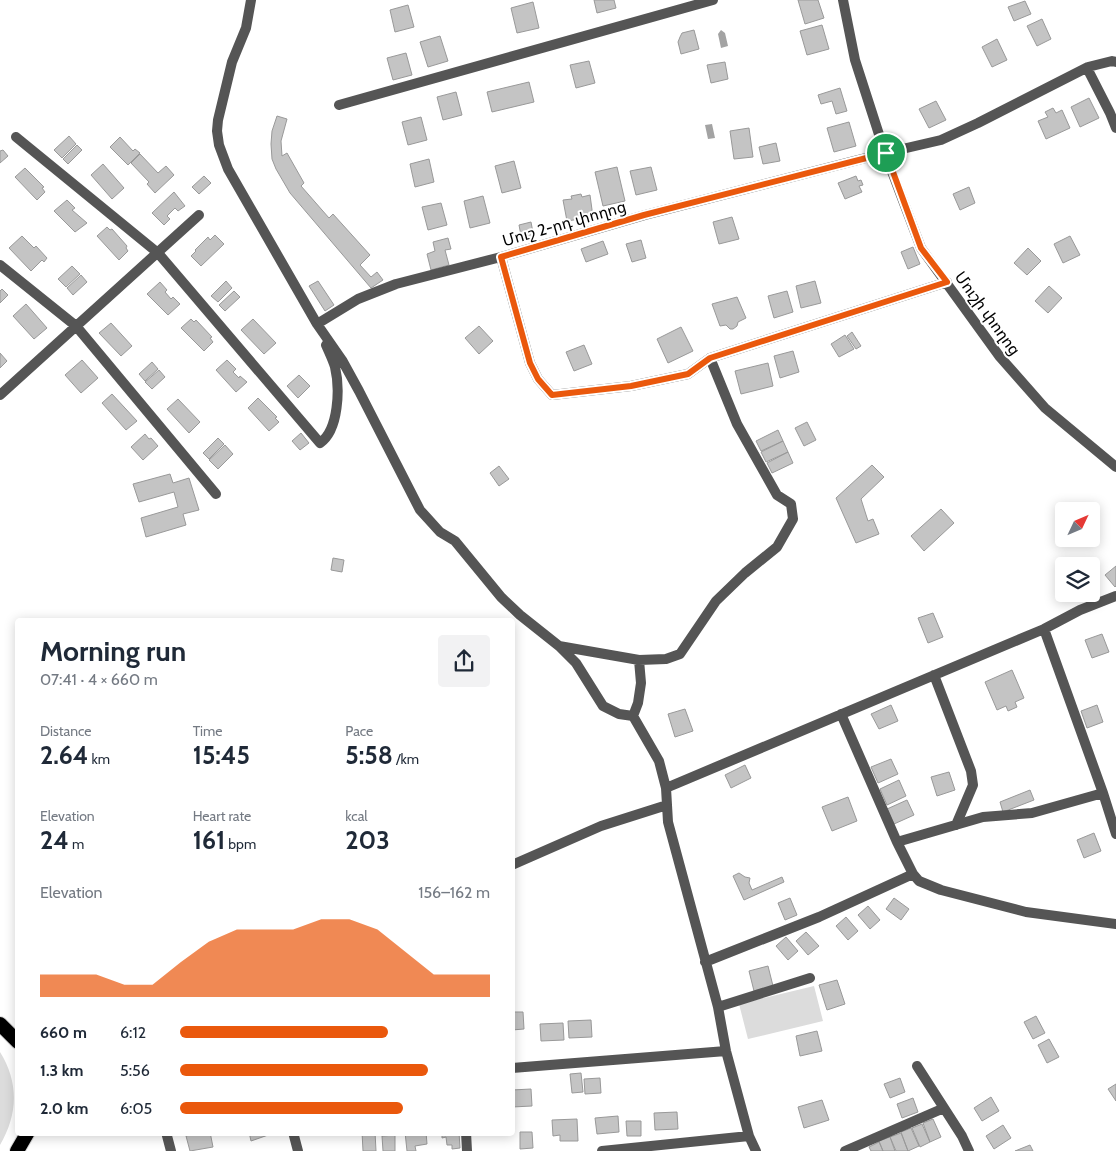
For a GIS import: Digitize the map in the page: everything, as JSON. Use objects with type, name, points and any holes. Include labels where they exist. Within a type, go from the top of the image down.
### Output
[{"type":"highway","points":[[0,1024],[15,1039]]},
{"type":"highway","points":[[17,1151],[26,1136]]},
{"type":"street","points":[[251,0],[246,28],[232,62],[217,131],[219,145],[228,169],[317,324],[342,360],[420,510],[440,532],[455,541],[501,597],[559,646],[576,663],[603,706],[619,714],[634,716]]},
{"type":"street","points":[[339,105],[713,0]]},
{"type":"street","name":"Մուշի փողոց","points":[[843,0],[855,60],[886,153],[921,248],[1000,357],[1045,408],[1116,467]]},
{"type":"street","name":"Մուշ 2-րդ փողոց","points":[[317,324],[358,299],[396,284],[501,257],[644,215],[941,140],[1087,68],[1112,61],[1116,62]]},
{"type":"street","points":[[1087,68],[1116,128]]},
{"type":"street","points":[[16,137],[158,253],[320,443],[328,438],[332,426],[338,400],[338,389],[335,366],[317,324]]},
{"type":"street","points":[[0,395],[199,215]]},
{"type":"street","points":[[501,257],[530,363],[538,379],[552,395],[631,386],[688,374],[710,358],[947,282]]},
{"type":"street","points":[[0,266],[76,326],[216,494]]},
{"type":"street","points":[[559,646],[639,660],[666,659],[680,654],[716,601],[777,547],[793,519],[791,504],[777,495],[738,424],[710,358]]},
{"type":"street","points":[[666,788],[1044,629],[1080,610],[1116,596]]},
{"type":"street","points":[[1044,629],[1116,834]]},
{"type":"street","points":[[639,660],[641,683],[634,716],[659,761],[666,788],[668,822],[718,1007],[726,1051],[749,1136],[756,1151]]},
{"type":"street","points":[[934,675],[971,771],[973,785],[956,825]]},
{"type":"street","points":[[841,714],[897,842],[913,874],[919,881],[941,890],[1026,912],[1116,924]]},
{"type":"street","points":[[897,842],[983,817],[1032,813],[1103,793]]},
{"type":"street","points":[[515,864],[601,826],[668,805]]},
{"type":"street","points":[[705,962],[819,917],[913,874]]},
{"type":"street","points":[[718,1007],[810,978]]},
{"type":"street","points":[[515,1068],[726,1051]]},
{"type":"street","points":[[917,1066],[962,1136],[969,1151]]},
{"type":"street","points":[[845,1151],[944,1108]]},
{"type":"street","points":[[167,1136],[171,1151]]},
{"type":"street","points":[[294,1136],[298,1151]]},
{"type":"street","points":[[466,1136],[467,1151]]},
{"type":"street","points":[[602,1151],[749,1136]]},
{"type":"street","points":[[725,1151],[727,1139]]},
{"type":"shaded area","points":[[721,30],[725,33],[728,46],[721,48],[718,34]]},
{"type":"shaded area","points":[[712,124],[715,138],[708,139],[705,125]]},
{"type":"shaded area","points":[[814,986],[823,1021],[748,1039],[739,1004]]},
{"type":"shaded area","points":[[0,1052],[11,1075],[14,1098],[10,1122],[0,1145]]},
{"type":"building","points":[[594,0],[614,0],[616,8],[597,13]]},
{"type":"building","points":[[798,0],[818,0],[824,18],[805,24]]},
{"type":"building","points":[[1025,1],[1031,14],[1014,21],[1008,7]]},
{"type":"building","points":[[533,2],[539,28],[517,33],[511,8]]},
{"type":"building","points":[[408,5],[414,27],[395,32],[390,10]]},
{"type":"building","points":[[1042,19],[1051,39],[1037,46],[1027,26]]},
{"type":"building","points":[[822,25],[829,49],[807,55],[800,31]]},
{"type":"building","points":[[694,30],[699,49],[681,54],[678,42],[682,33]]},
{"type":"building","points":[[440,36],[448,61],[428,67],[420,42]]},
{"type":"building","points":[[997,39],[1007,60],[992,67],[982,47]]},
{"type":"building","points":[[406,53],[412,75],[393,80],[387,58]]},
{"type":"building","points":[[589,61],[595,83],[576,88],[570,65]]},
{"type":"building","points":[[725,62],[728,79],[711,83],[707,65]]},
{"type":"building","points":[[529,82],[534,102],[492,112],[487,92]]},
{"type":"building","points":[[840,88],[847,111],[836,114],[832,101],[821,104],[818,95]]},
{"type":"building","points":[[456,92],[462,115],[443,120],[437,97]]},
{"type":"building","points":[[1089,98],[1099,118],[1080,127],[1071,107]]},
{"type":"building","points":[[936,101],[946,120],[929,128],[919,109]]},
{"type":"building","points":[[1053,108],[1056,113],[1062,110],[1070,128],[1046,139],[1038,121],[1048,117],[1045,112]]},
{"type":"building","points":[[277,116],[287,119],[281,141],[282,156],[287,153],[304,183],[301,186],[329,218],[333,214],[370,255],[360,265],[371,277],[377,272],[383,280],[371,288],[290,193],[276,169],[272,159],[271,144],[272,131]]},
{"type":"building","points":[[421,117],[427,140],[408,145],[402,122]]},
{"type":"building","points":[[849,122],[856,146],[834,152],[827,128]]},
{"type":"building","points":[[749,128],[753,157],[734,159],[730,131]]},
{"type":"building","points":[[69,136],[76,144],[62,158],[54,150]]},
{"type":"building","points":[[120,137],[133,151],[135,149],[140,153],[128,165],[110,147]]},
{"type":"building","points":[[776,143],[780,161],[763,164],[759,147]]},
{"type":"building","points":[[77,145],[82,150],[68,164],[63,159]]},
{"type":"building","points":[[3,150],[8,156],[0,163],[0,151]]},
{"type":"building","points":[[140,154],[158,173],[166,166],[174,175],[155,193],[147,184],[149,182],[131,163]]},
{"type":"building","points":[[429,159],[434,182],[415,187],[410,164]]},
{"type":"building","points":[[514,161],[521,188],[502,193],[495,166]]},
{"type":"building","points":[[103,164],[124,188],[112,199],[91,175]]},
{"type":"building","points":[[617,167],[625,201],[603,206],[595,172]]},
{"type":"building","points":[[651,167],[657,190],[636,195],[630,171]]},
{"type":"building","points":[[25,168],[44,187],[42,188],[45,192],[37,200],[15,177]]},
{"type":"building","points":[[204,176],[211,183],[199,194],[192,187]]},
{"type":"building","points":[[856,176],[863,185],[859,186],[862,192],[845,199],[838,183]]},
{"type":"building","points":[[969,187],[975,203],[960,210],[953,194]]},
{"type":"building","points":[[174,192],[185,206],[178,211],[175,208],[167,216],[170,219],[164,225],[152,213]]},
{"type":"building","points":[[581,194],[582,197],[590,195],[593,217],[567,221],[563,200],[572,199],[571,196]]},
{"type":"building","points":[[483,196],[490,223],[470,228],[464,201]]},
{"type":"building","points":[[67,200],[75,208],[72,210],[87,223],[75,232],[54,211]]},
{"type":"building","points":[[441,203],[447,225],[428,230],[422,207]]},
{"type":"building","points":[[732,217],[739,239],[719,244],[713,222]]},
{"type":"building","points":[[531,222],[534,238],[522,241],[519,225]]},
{"type":"building","points":[[107,227],[110,230],[112,229],[127,246],[128,251],[119,260],[97,236]]},
{"type":"building","points":[[215,235],[224,244],[201,266],[191,256],[208,237],[210,240]]},
{"type":"building","points":[[22,236],[34,248],[36,246],[47,258],[44,262],[42,260],[31,271],[9,248]]},
{"type":"building","points":[[1070,236],[1080,255],[1063,263],[1054,244]]},
{"type":"building","points":[[448,238],[451,249],[445,250],[449,265],[431,270],[427,254],[435,251],[433,242]]},
{"type":"building","points":[[641,240],[646,258],[632,262],[626,244]]},
{"type":"building","points":[[603,241],[608,254],[586,262],[581,249]]},
{"type":"building","points":[[913,247],[920,264],[908,269],[901,252]]},
{"type":"building","points":[[1028,248],[1041,261],[1027,275],[1014,263]]},
{"type":"building","points":[[72,266],[80,274],[66,287],[58,279]]},
{"type":"building","points":[[81,275],[87,282],[73,295],[67,288]]},
{"type":"building","points":[[226,281],[232,288],[218,302],[211,296]]},
{"type":"building","points":[[318,281],[334,305],[325,311],[309,286]]},
{"type":"building","points":[[815,281],[821,303],[801,308],[796,286]]},
{"type":"building","points":[[160,282],[167,290],[165,292],[171,299],[173,297],[180,304],[168,315],[147,294]]},
{"type":"building","points":[[1049,286],[1062,298],[1048,313],[1035,301]]},
{"type":"building","points":[[2,289],[8,295],[0,303],[0,291]]},
{"type":"building","points":[[234,291],[240,297],[225,311],[219,305]]},
{"type":"building","points":[[787,291],[793,312],[774,318],[768,296]]},
{"type":"building","points":[[737,297],[746,318],[738,322],[737,326],[733,329],[726,325],[720,326],[712,304]]},
{"type":"building","points":[[26,304],[47,328],[34,339],[13,316]]},
{"type":"building","points":[[191,319],[194,322],[196,320],[212,337],[210,338],[213,342],[204,351],[181,328]]},
{"type":"building","points":[[253,319],[276,343],[264,354],[241,330]]},
{"type":"building","points":[[111,323],[132,346],[121,356],[99,333]]},
{"type":"building","points":[[479,326],[493,341],[479,354],[465,338]]},
{"type":"building","points":[[681,327],[693,351],[668,363],[657,339]]},
{"type":"building","points":[[852,332],[861,346],[856,349],[847,336]]},
{"type":"building","points":[[845,335],[854,349],[839,357],[831,344]]},
{"type":"building","points":[[584,345],[592,364],[574,371],[566,352]]},
{"type":"building","points":[[793,351],[799,372],[780,378],[774,356]]},
{"type":"building","points":[[0,353],[7,361],[0,368]]},
{"type":"building","points":[[82,360],[98,378],[81,393],[65,375]]},
{"type":"building","points":[[227,360],[236,369],[233,372],[247,382],[236,392],[216,370]]},
{"type":"building","points":[[152,362],[158,369],[145,381],[139,374]]},
{"type":"building","points":[[768,363],[773,386],[741,394],[735,371]]},
{"type":"building","points":[[159,370],[165,377],[152,389],[145,382]]},
{"type":"building","points":[[299,375],[310,386],[298,398],[287,386]]},
{"type":"building","points":[[112,394],[137,421],[126,430],[102,403]]},
{"type":"building","points":[[258,398],[277,417],[275,418],[279,422],[269,431],[248,408]]},
{"type":"building","points":[[178,399],[200,422],[189,433],[167,409]]},
{"type":"building","points":[[807,422],[816,440],[804,446],[795,428]]},
{"type":"building","points":[[778,430],[783,441],[761,451],[756,441]]},
{"type":"building","points":[[301,433],[309,443],[300,450],[292,441]]},
{"type":"building","points":[[145,434],[158,446],[143,460],[131,447]]},
{"type":"building","points":[[218,438],[224,444],[209,459],[203,453]]},
{"type":"building","points":[[783,441],[788,452],[766,462],[761,452]]},
{"type":"building","points":[[225,445],[233,454],[218,469],[209,460]]},
{"type":"building","points":[[788,452],[793,463],[772,473],[767,463]]},
{"type":"building","points":[[872,465],[884,477],[861,499],[868,521],[873,519],[879,534],[856,543],[836,498]]},
{"type":"building","points":[[499,466],[509,479],[499,486],[490,473]]},
{"type":"building","points":[[170,474],[173,483],[189,478],[199,510],[183,514],[186,525],[146,537],[141,518],[178,507],[174,492],[139,502],[133,484]]},
{"type":"building","points":[[941,509],[954,523],[924,551],[911,536]]},
{"type":"building","points":[[333,558],[344,560],[342,572],[331,570]]},
{"type":"building","points":[[1116,566],[1116,586],[1115,587],[1105,575]]},
{"type":"building","points":[[933,613],[943,637],[928,643],[918,618]]},
{"type":"building","points":[[1102,634],[1109,652],[1092,658],[1085,640]]},
{"type":"building","points":[[1012,670],[1024,698],[1015,702],[1017,707],[1008,711],[1006,706],[997,710],[985,682]]},
{"type":"building","points":[[891,705],[898,721],[879,729],[871,714]]},
{"type":"building","points":[[1097,705],[1103,722],[1087,728],[1081,711]]},
{"type":"building","points":[[685,709],[693,731],[675,737],[668,714]]},
{"type":"building","points":[[891,759],[898,774],[878,783],[871,767]]},
{"type":"building","points":[[745,765],[751,778],[731,788],[725,775]]},
{"type":"building","points":[[949,772],[955,790],[937,796],[931,777]]},
{"type":"building","points":[[899,780],[906,796],[887,805],[880,789]]},
{"type":"building","points":[[1030,790],[1034,800],[1003,812],[1000,802]]},
{"type":"building","points":[[848,797],[857,821],[832,831],[822,807]]},
{"type":"building","points":[[907,800],[914,815],[894,824],[887,809]]},
{"type":"building","points":[[1094,833],[1101,851],[1084,858],[1077,840]]},
{"type":"building","points":[[739,873],[750,878],[749,883],[752,890],[782,877],[784,882],[744,900],[733,876]]},
{"type":"building","points":[[790,898],[797,915],[785,920],[778,903]]},
{"type":"building","points":[[894,898],[909,909],[901,920],[886,909]]},
{"type":"building","points":[[868,906],[880,920],[870,929],[858,915]]},
{"type":"building","points":[[846,917],[858,931],[848,940],[836,926]]},
{"type":"building","points":[[806,932],[819,946],[808,955],[796,941]]},
{"type":"building","points":[[786,937],[798,951],[788,960],[776,946]]},
{"type":"building","points":[[768,966],[773,986],[754,991],[749,971]]},
{"type":"building","points":[[837,980],[845,1004],[827,1010],[819,985]]},
{"type":"building","points":[[515,1012],[523,1012],[524,1029],[515,1030]]},
{"type":"building","points":[[1036,1016],[1045,1033],[1033,1039],[1024,1022]]},
{"type":"building","points":[[591,1020],[592,1037],[569,1038],[568,1021]]},
{"type":"building","points":[[563,1023],[564,1040],[541,1041],[540,1024]]},
{"type":"building","points":[[817,1031],[822,1051],[800,1056],[796,1036]]},
{"type":"building","points":[[1049,1039],[1059,1057],[1047,1063],[1038,1045]]},
{"type":"building","points":[[581,1073],[583,1092],[572,1093],[570,1074]]},
{"type":"building","points":[[600,1078],[601,1093],[585,1094],[584,1079]]},
{"type":"building","points":[[900,1078],[905,1092],[890,1098],[884,1084]]},
{"type":"building","points":[[1116,1084],[1116,1101],[1108,1089]]},
{"type":"building","points":[[531,1089],[532,1106],[515,1107],[515,1090]]},
{"type":"building","points":[[991,1097],[999,1111],[982,1121],[974,1108]]},
{"type":"building","points":[[913,1098],[918,1112],[902,1118],[897,1104]]},
{"type":"building","points":[[822,1100],[829,1120],[804,1128],[798,1107]]},
{"type":"building","points":[[677,1112],[678,1129],[655,1130],[654,1113]]},
{"type":"building","points":[[618,1116],[619,1132],[597,1134],[595,1118]]},
{"type":"building","points":[[577,1119],[578,1141],[560,1141],[560,1135],[553,1136],[552,1120]]},
{"type":"building","points":[[933,1119],[941,1137],[930,1142],[923,1123]]},
{"type":"building","points":[[626,1121],[641,1121],[641,1136],[627,1136]]},
{"type":"building","points":[[922,1124],[930,1142],[920,1147],[912,1128]]},
{"type":"building","points":[[1003,1125],[1011,1138],[994,1149],[986,1136]]},
{"type":"building","points":[[911,1128],[919,1146],[908,1151],[901,1132]]},
{"type":"building","points":[[520,1132],[532,1132],[533,1148],[520,1149]]},
{"type":"building","points":[[901,1133],[908,1151],[896,1151],[890,1137]]},
{"type":"building","points":[[186,1136],[211,1136],[213,1147],[190,1151]]},
{"type":"building","points":[[250,1136],[265,1136],[251,1141]]},
{"type":"building","points":[[362,1136],[375,1136],[376,1151],[363,1151]]},
{"type":"building","points":[[382,1136],[395,1136],[395,1151],[383,1151]]},
{"type":"building","points":[[405,1136],[426,1136],[427,1144],[415,1146],[416,1151],[407,1151]]},
{"type":"building","points":[[442,1136],[459,1136],[460,1148],[452,1149],[452,1145],[447,1145],[446,1137],[442,1138]]},
{"type":"building","points":[[890,1137],[895,1151],[883,1151],[879,1141]]},
{"type":"building","points":[[879,1142],[883,1151],[871,1151],[869,1147]]},
{"type":"building","points":[[1030,1145],[1033,1151],[1015,1151]]},
{"type":"route","points":[[886,153],[921,248],[947,282],[710,358],[688,374],[631,386],[552,395],[538,379],[530,363],[501,257],[644,215],[886,153]]}]
